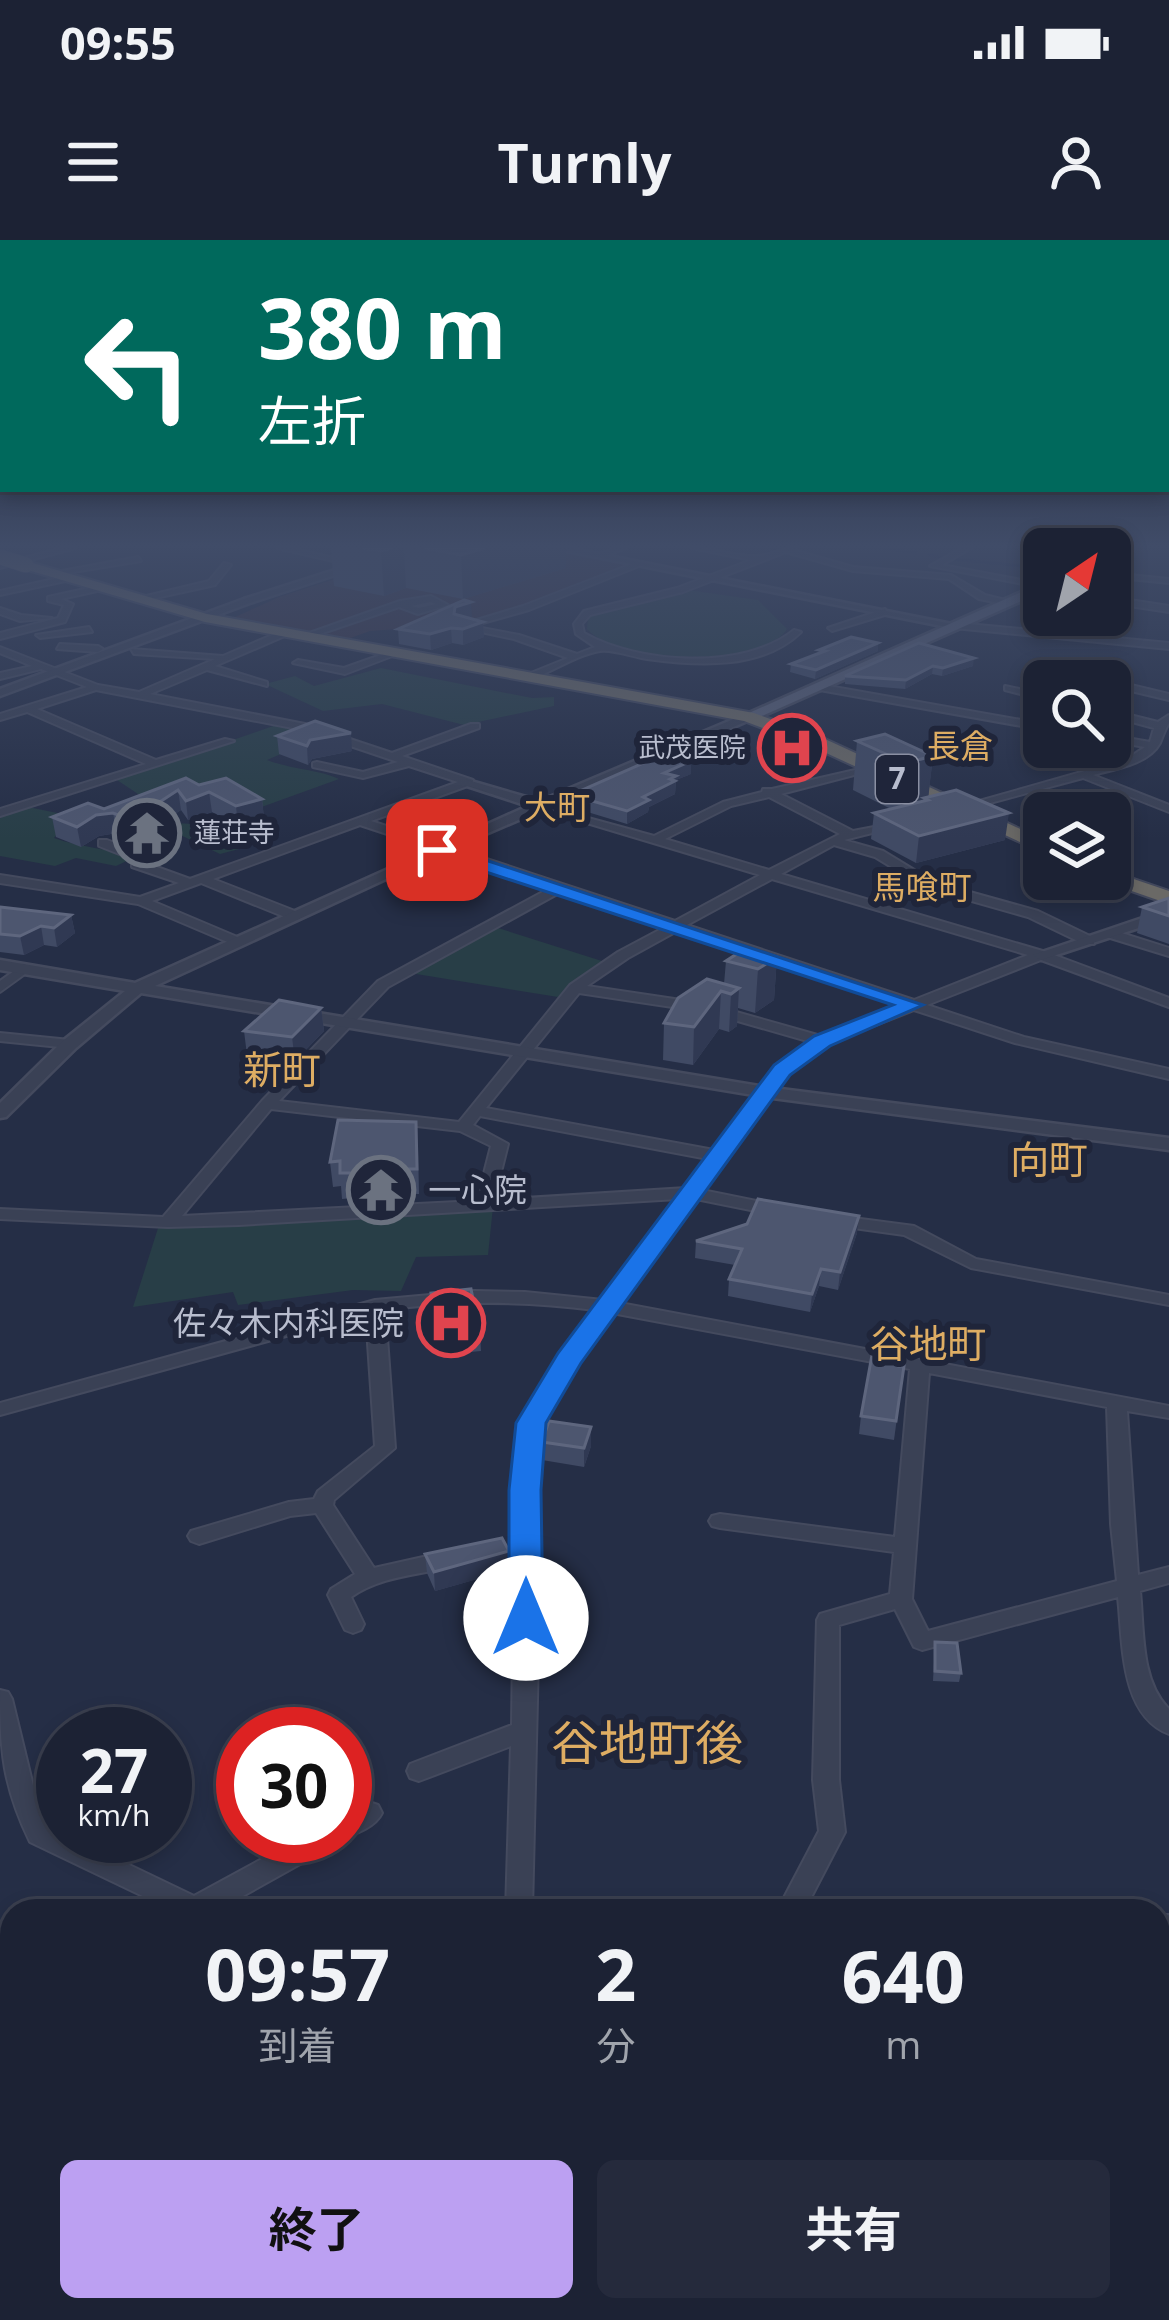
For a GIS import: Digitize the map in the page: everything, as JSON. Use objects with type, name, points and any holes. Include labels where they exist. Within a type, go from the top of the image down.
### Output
[{"type":"highway","name":"7","points":[[352,645],[748,717],[873,767],[1023,837]]},
{"type":"highway","points":[[1131,884],[1169,898]]},
{"type":"main road","points":[[748,717],[913,645]]},
{"type":"street","points":[[0,693],[130,645]]},
{"type":"street","points":[[142,695],[252,645]]},
{"type":"street","points":[[540,645],[576,657]]},
{"type":"street","points":[[599,645],[653,658],[712,659],[777,645]]},
{"type":"street","points":[[61,646],[98,649]]},
{"type":"street","points":[[530,677],[602,647]]},
{"type":"street","points":[[0,650],[96,687],[305,728],[541,806],[1041,955],[1169,1004]]},
{"type":"street","points":[[134,651],[222,657]]},
{"type":"street","points":[[298,663],[345,671],[395,653]]},
{"type":"street","points":[[0,676],[42,666]]},
{"type":"street","points":[[204,666],[264,684]]},
{"type":"street","points":[[0,717],[96,687]]},
{"type":"street","points":[[817,687],[1023,723]]},
{"type":"street","points":[[1008,688],[1023,692]]},
{"type":"street","points":[[1131,689],[1169,697]]},
{"type":"street","points":[[28,709],[153,763]]},
{"type":"street","points":[[935,814],[1131,761],[1154,746],[1165,722],[1131,716]]},
{"type":"street","points":[[0,1112],[70,1044],[140,987],[437,850],[748,717]]},
{"type":"street","points":[[392,756],[475,726]]},
{"type":"street","points":[[0,813],[229,741]]},
{"type":"street","points":[[1131,742],[1154,746]]},
{"type":"street","points":[[317,765],[363,775],[410,762]]},
{"type":"street","points":[[656,840],[727,804],[873,767]]},
{"type":"street","points":[[1087,776],[1169,809]]},
{"type":"street","points":[[141,902],[469,782]]},
{"type":"street","points":[[767,791],[851,836]]},
{"type":"street","points":[[359,821],[1020,1040],[1169,1074]]},
{"type":"street","points":[[463,1127],[575,988],[833,841],[904,823]]},
{"type":"street","points":[[833,841],[879,854],[931,885],[1033,914],[1089,941]]},
{"type":"street","points":[[104,843],[139,857],[136,864],[295,916]]},
{"type":"street","points":[[0,879],[141,902],[237,942]]},
{"type":"street","points":[[168,1222],[267,1104],[345,1021],[397,976],[558,890]]},
{"type":"street","points":[[519,1899],[524,1731],[515,1543],[531,1423],[608,1305],[782,1070],[822,1041],[1041,955],[1169,913]]},
{"type":"street","points":[[1112,934],[1169,952]]},
{"type":"street","points":[[0,965],[765,1092],[1169,1144]]},
{"type":"street","points":[[0,988],[24,968]]},
{"type":"street","points":[[575,988],[708,1008],[822,1041]]},
{"type":"street","points":[[0,1037],[70,1044]]},
{"type":"street","points":[[267,1104],[463,1127],[500,1144],[485,1202]]},
{"type":"street","points":[[476,1111],[719,1156]]},
{"type":"street","points":[[0,1214],[168,1222],[692,1192],[805,1216]]},
{"type":"street","points":[[826,1219],[908,1231],[971,1263],[1169,1300]]},
{"type":"street","points":[[0,1409],[375,1306],[503,1297],[608,1305],[1169,1412]]},
{"type":"street","points":[[322,1505],[326,1496],[385,1448],[375,1306]]},
{"type":"street","points":[[920,1364],[901,1599],[922,1641],[1169,1575]]},
{"type":"street","points":[[1118,1402],[1122,1524],[1138,1677],[1150,1705],[1169,1724]]},
{"type":"street","points":[[199,1536],[289,1508],[322,1505]]},
{"type":"street","points":[[322,1505],[369,1578]]},
{"type":"street","points":[[720,1521],[904,1546]]},
{"type":"street","points":[[353,1624],[339,1595],[369,1578],[464,1556]]},
{"type":"street","points":[[796,1899],[832,1832],[826,1780],[828,1620],[901,1599]]},
{"type":"street","points":[[0,1699],[23,1798],[39,1834],[178,1899]]},
{"type":"street","points":[[419,1771],[524,1731]]},
{"type":"street","points":[[212,1899],[278,1863]]},
{"type":"shaded area","points":[[617,645],[764,645],[720,656],[688,657]]},
{"type":"shaded area","points":[[381,668],[532,698],[554,697],[554,706],[464,725],[382,704],[323,711],[265,684],[295,676],[314,686]]},
{"type":"shaded area","points":[[279,724],[322,736],[267,760],[339,779],[253,810],[144,798],[117,780]]},
{"type":"shaded area","points":[[28,807],[72,816],[54,838],[133,858],[116,866],[76,858],[55,866],[0,856],[0,817]]},
{"type":"shaded area","points":[[177,823],[207,825],[245,843],[243,848],[220,854],[172,831]]},
{"type":"shaded area","points":[[495,927],[605,962],[558,997],[410,973]]},
{"type":"shaded area","points":[[493,1207],[488,1255],[416,1257],[401,1291],[353,1290],[238,1305],[233,1292],[133,1307],[159,1225]]},
{"type":"building","points":[[831,645],[873,645],[816,670],[791,664],[825,651],[819,650]]},
{"type":"building","points":[[914,645],[974,658],[943,668],[933,666],[906,680],[845,676]]},
{"type":"building","points":[[315,721],[351,733],[310,740],[307,746],[277,736]]},
{"type":"building","points":[[885,734],[933,756],[906,763],[857,741]]},
{"type":"building","points":[[664,754],[691,761],[664,773],[676,776],[670,779],[675,781],[627,811],[571,795]]},
{"type":"building","points":[[186,778],[199,785],[226,778],[262,799],[236,806],[209,792],[186,801],[178,790],[132,820],[113,813],[96,815],[77,827],[52,817],[88,803],[104,809]]},
{"type":"building","points":[[956,790],[1009,813],[919,836],[874,813],[928,800],[924,798]]},
{"type":"building","points":[[1169,898],[1169,916],[1142,907]]},
{"type":"building","points":[[0,907],[71,915],[54,928],[41,926],[20,936],[0,934]]},
{"type":"building","points":[[746,948],[777,957],[758,969],[726,961]]},
{"type":"building","points":[[707,979],[739,988],[731,994],[721,991],[694,1027],[664,1023],[678,998]]},
{"type":"building","points":[[279,1000],[321,1008],[292,1037],[244,1031]]},
{"type":"building","points":[[338,1120],[416,1122],[417,1169],[409,1169],[409,1175],[351,1178],[351,1173],[340,1173],[340,1161],[330,1162]]},
{"type":"building","points":[[758,1199],[859,1216],[840,1272],[821,1269],[812,1294],[729,1279],[742,1249],[696,1241],[747,1224]]},
{"type":"building","points":[[471,1289],[480,1333],[438,1337],[431,1293]]},
{"type":"building","points":[[872,1355],[900,1360],[899,1366],[904,1366],[896,1421],[861,1416]]},
{"type":"building","points":[[549,1421],[591,1427],[584,1448],[542,1442]]},
{"type":"building","points":[[502,1538],[509,1551],[434,1572],[425,1554]]},
{"type":"building","points":[[935,1642],[957,1643],[961,1673],[935,1671]]},
{"type":"place","name":"武茂医院","points":[[792,748]]},
{"type":"place","name":"蓮荘寺","points":[[147,833]]},
{"type":"place","name":"一心院","points":[[381,1190]]},
{"type":"place","name":"佐々木内科医院","points":[[451,1323]]},
{"type":"district","name":"長倉","points":[[960,746]]},
{"type":"district","name":"大町","points":[[557,807]]},
{"type":"district","name":"馬喰町","points":[[922,887]]},
{"type":"district","name":"新町","points":[[282,1070]]},
{"type":"district","name":"向町","points":[[1049,1160]]},
{"type":"district","name":"谷地町","points":[[928,1344]]},
{"type":"district","name":"谷地町後","points":[[647,1743]]},
{"type":"route","points":[[437,850],[913,1005],[822,1041],[782,1070],[568,1360],[531,1423],[525,1490],[526,1618]]}]
